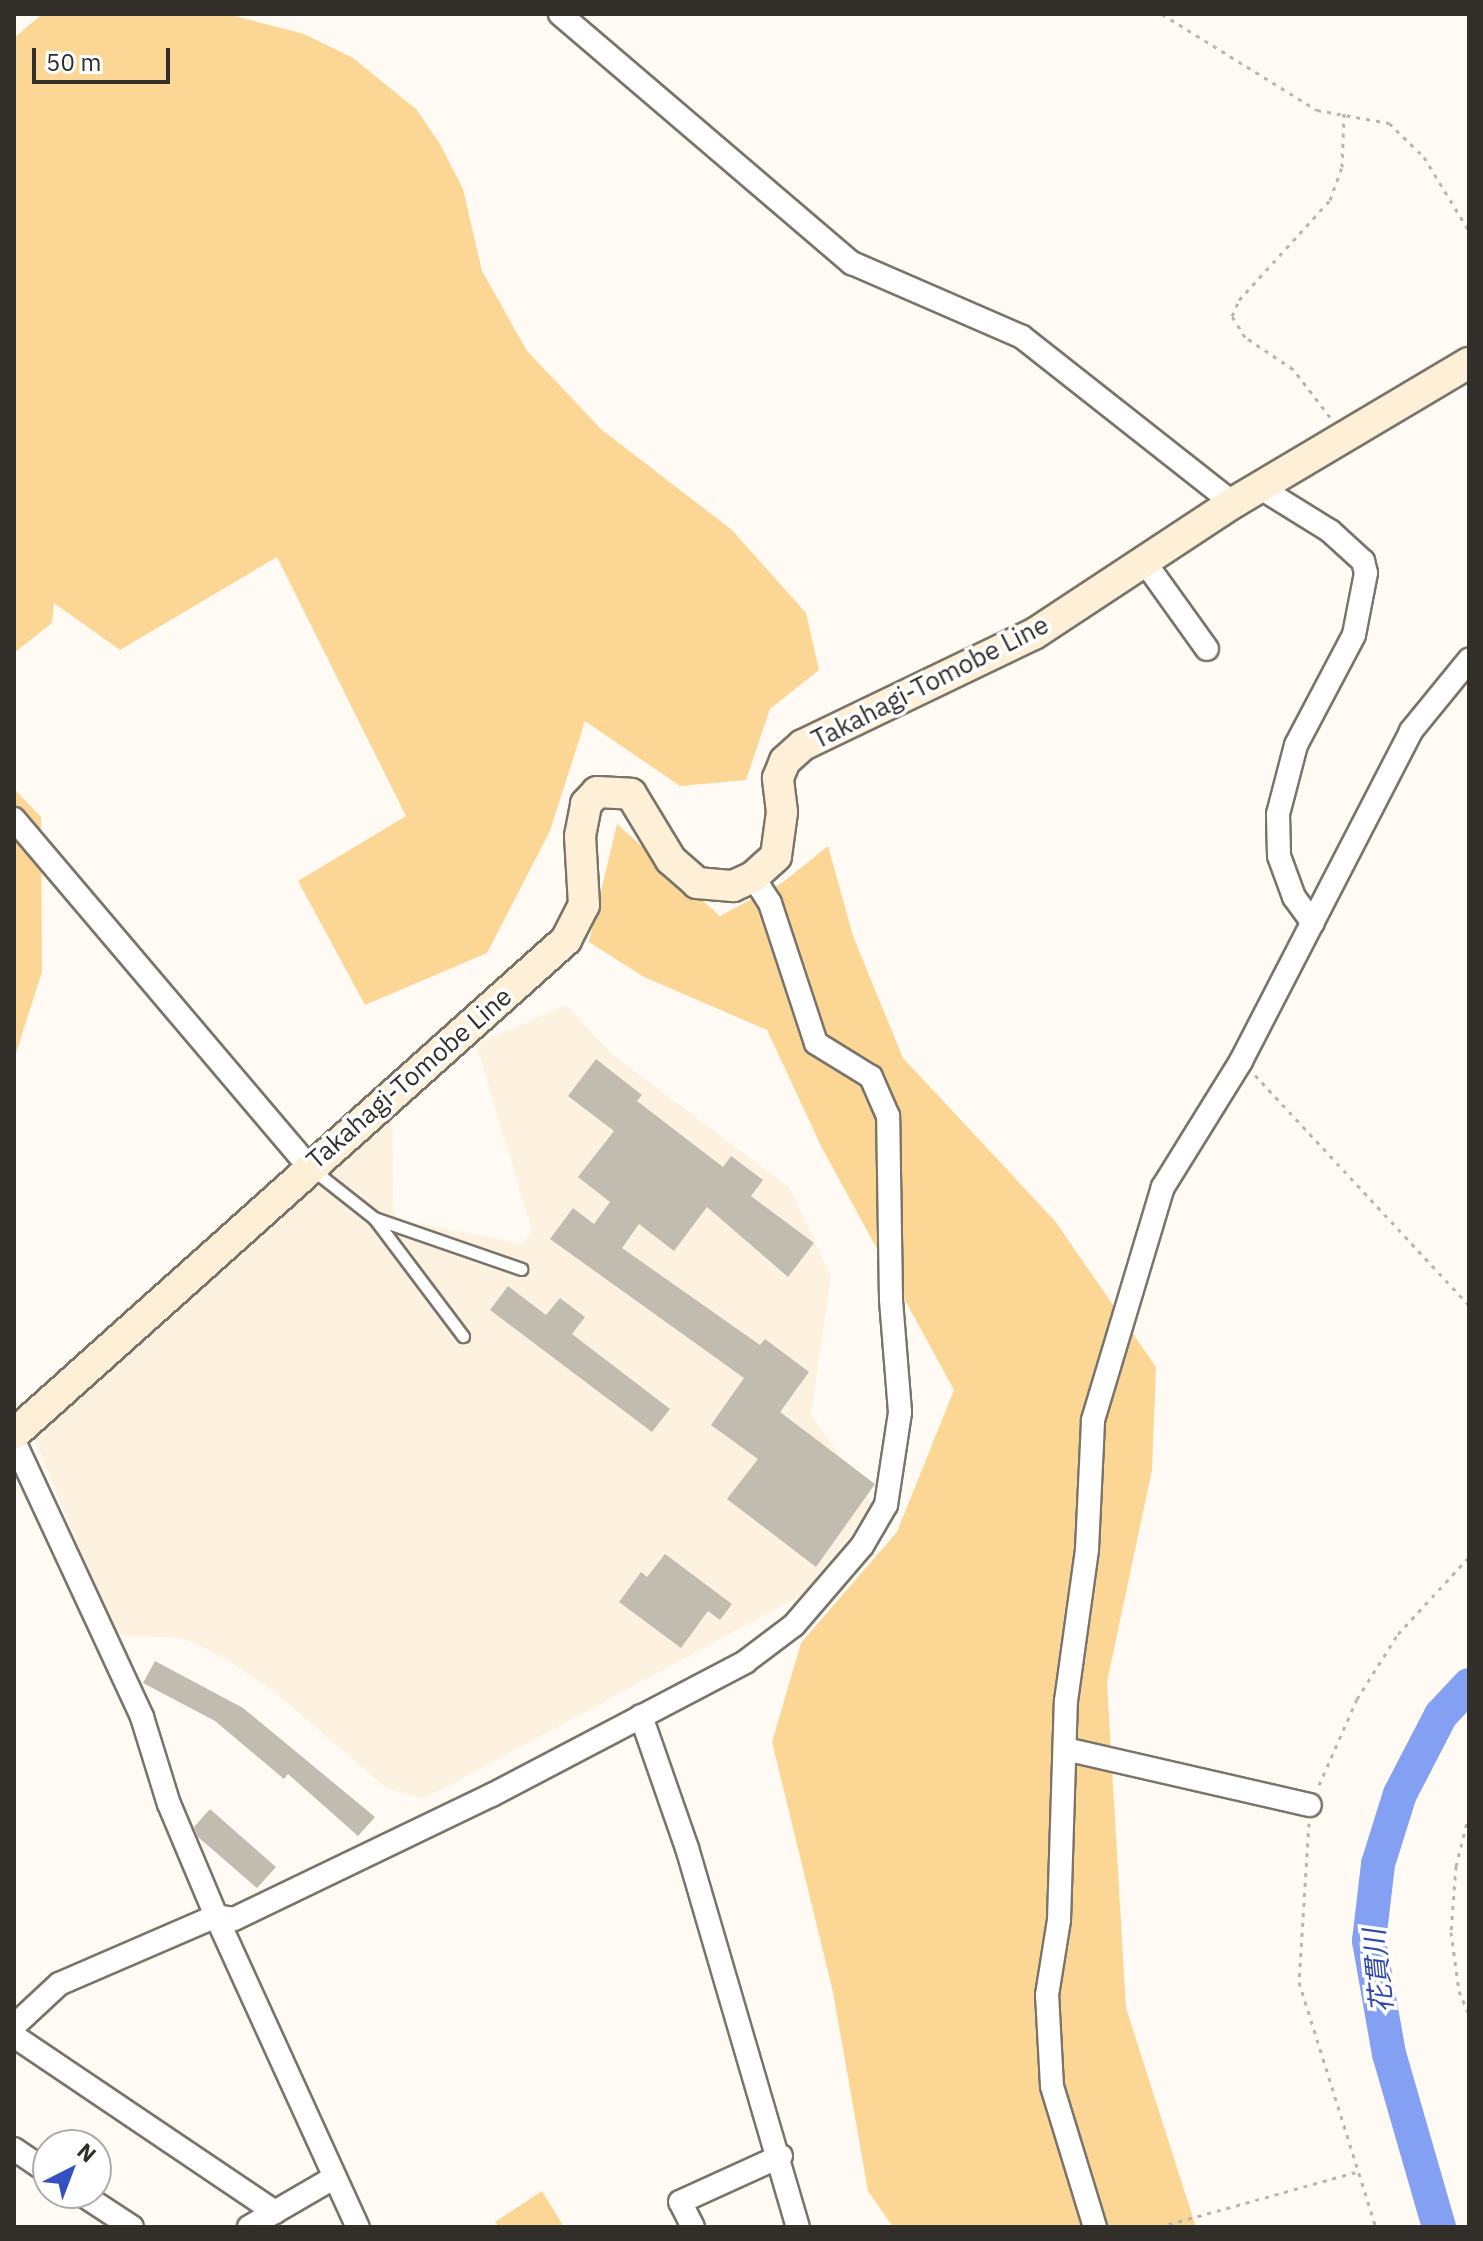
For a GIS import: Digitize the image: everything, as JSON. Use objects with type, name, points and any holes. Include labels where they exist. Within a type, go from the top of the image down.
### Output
[{"type":"main road","name":"Takahagi-Tomobe Line","points":[[14,1434],[308,1166],[566,940],[584,905],[580,836],[586,804],[597,792],[631,794],[671,860],[697,883],[733,886],[753,877],[776,856],[782,812],[778,778],[785,761],[803,745],[1034,634],[1233,503],[1469,363]]},
{"type":"street","points":[[560,14],[852,263],[1022,337],[1233,503]]},
{"type":"street","points":[[1259,487],[1330,531],[1363,561],[1366,573],[1354,635],[1296,745],[1278,814],[1279,856],[1294,897],[1313,923]]},
{"type":"street","points":[[1144,561],[1207,649]]},
{"type":"street","points":[[1095,2227],[1051,2071],[1047,1995],[1059,1920],[1066,1701],[1087,1549],[1093,1420],[1108,1359],[1163,1187],[1241,1061],[1411,731],[1469,660]]},
{"type":"street","points":[[14,819],[308,1166]]},
{"type":"street","points":[[14,2026],[59,1984],[216,1916],[234,1919],[745,1662],[794,1625],[862,1546],[886,1505],[900,1412],[884,1103],[871,1077],[816,1043],[770,903],[753,877]]},
{"type":"street","points":[[14,1441],[142,1717],[169,1804],[216,1916],[358,2227]]},
{"type":"street","points":[[641,1716],[781,2156],[798,2227]]},
{"type":"street","points":[[1065,1749],[1310,1805]]},
{"type":"street","points":[[14,2036],[275,2212]]},
{"type":"street","points":[[14,2149],[32,2161]]},
{"type":"street","points":[[693,2227],[680,2202],[781,2156]]},
{"type":"street","points":[[249,2227],[335,2177]]},
{"type":"street","points":[[104,2209],[132,2227]]},
{"type":"lane","points":[[308,1166],[374,1218],[463,1336]]},
{"type":"lane","points":[[374,1218],[521,1269]]},
{"type":"path","points":[[1162,14],[1317,110],[1389,123],[1424,157],[1469,231]]},
{"type":"path","points":[[1344,113],[1342,167],[1330,200],[1239,300],[1232,316],[1245,337],[1293,369],[1322,410],[1348,433]]},
{"type":"path","points":[[1241,1061],[1469,1305]]},
{"type":"path","points":[[1376,2227],[1299,1982],[1310,1805],[1357,1699],[1398,1634],[1469,1557]]},
{"type":"path","points":[[1469,1814],[1456,1866],[1451,1932],[1459,1991],[1469,2015]]},
{"type":"path","points":[[1159,2227],[1359,2171]]},
{"type":"shaded area","points":[[42,14],[227,14],[304,34],[353,58],[416,109],[440,144],[463,189],[482,271],[527,351],[602,430],[732,530],[806,613],[819,670],[770,709],[746,780],[680,786],[585,721],[550,831],[487,953],[365,1005],[298,881],[406,816],[277,557],[120,650],[54,603],[52,623],[14,653],[14,38]]},
{"type":"shaded area","points":[[14,789],[41,817],[42,972],[14,1059]]},
{"type":"shaded area","points":[[617,824],[720,916],[782,883],[828,846],[853,936],[903,1058],[1055,1221],[1156,1367],[1152,1470],[1107,1682],[1126,2008],[1196,2227],[893,2227],[868,2191],[833,1992],[772,1742],[801,1643],[897,1532],[954,1390],[822,1148],[767,1030],[644,977],[589,942]]},
{"type":"shaded area","points":[[566,1005],[613,1055],[790,1188],[831,1276],[811,1414],[874,1506],[802,1595],[424,1799],[386,1788],[272,1690],[222,1657],[182,1638],[115,1635],[30,1428],[392,1088],[393,1213],[403,1220],[522,1244],[532,1231],[476,1044]]},
{"type":"shaded area","points":[[542,2191],[564,2227],[499,2227],[495,2222]]},
{"type":"building","points":[[596,1059],[642,1095],[637,1101],[723,1167],[731,1156],[763,1180],[751,1196],[814,1243],[788,1277],[707,1207],[674,1251],[639,1224],[622,1248],[760,1345],[765,1339],[809,1372],[780,1412],[875,1484],[816,1567],[727,1499],[758,1459],[711,1425],[744,1378],[550,1239],[573,1208],[594,1224],[610,1202],[578,1177],[614,1131],[568,1096]]},
{"type":"building","points":[[508,1286],[546,1315],[560,1298],[585,1317],[572,1334],[670,1409],[652,1432],[490,1310]]},
{"type":"building","points":[[665,1554],[732,1604],[720,1620],[708,1611],[681,1648],[619,1602],[641,1572],[647,1577]]},
{"type":"building","points":[[155,1661],[243,1708],[375,1817],[358,1836],[288,1774],[284,1779],[215,1721],[143,1683]]},
{"type":"building","points":[[210,1809],[276,1867],[257,1888],[198,1837],[194,1827]]},
{"type":"waterway","name":"花貫川","points":[[1439,2227],[1389,2054],[1369,1941],[1378,1864],[1400,1794],[1441,1715],[1469,1685]]}]
